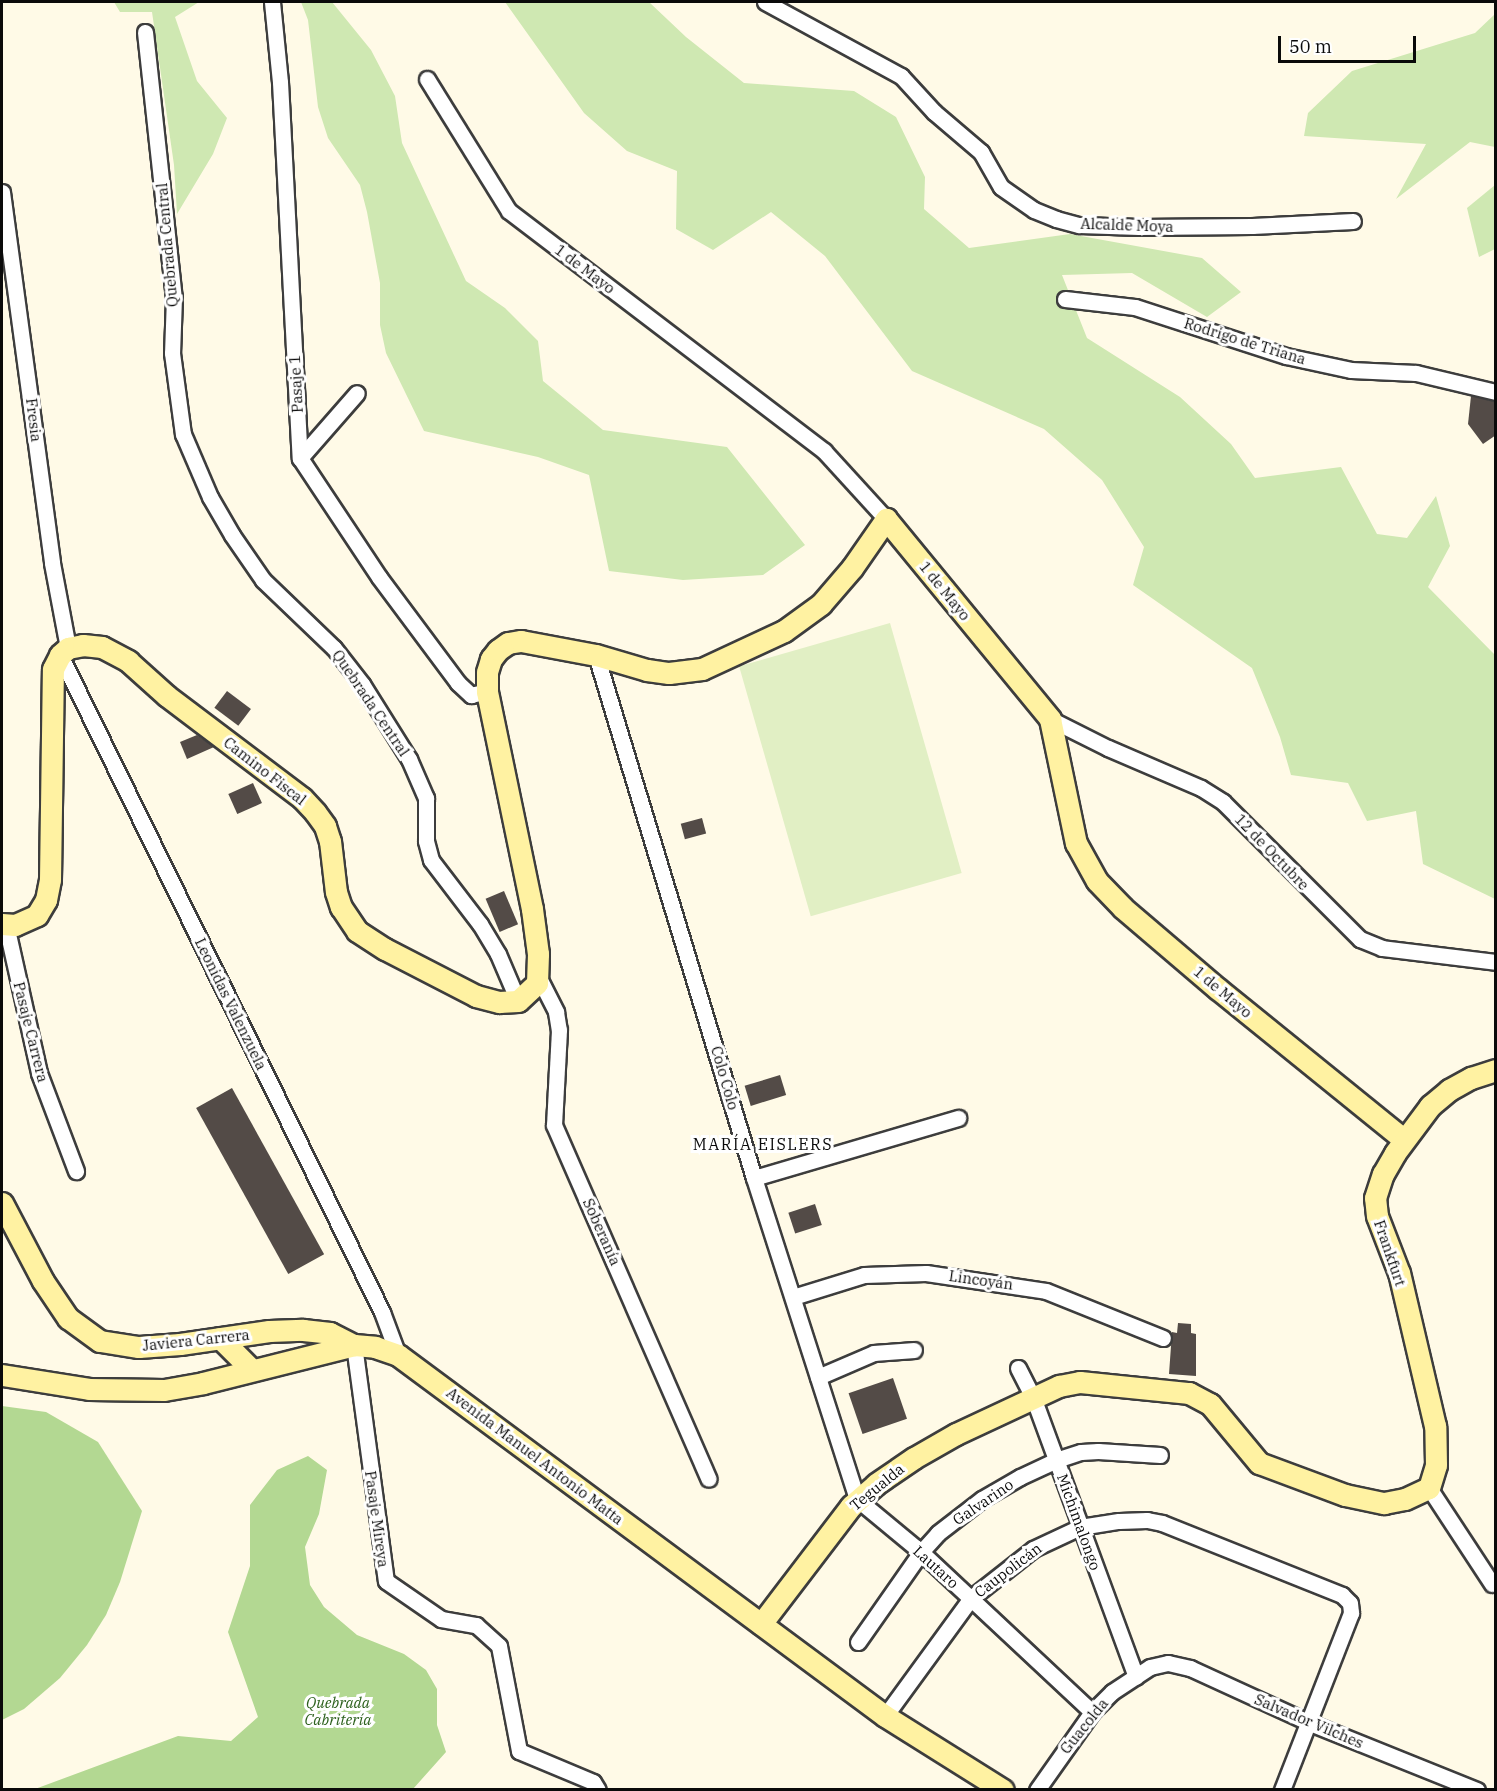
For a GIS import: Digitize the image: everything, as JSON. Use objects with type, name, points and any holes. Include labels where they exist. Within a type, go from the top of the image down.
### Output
[{"type":"street","name":"Pasaje 1","points":[[272,2],[280,82],[300,458]]},
{"type":"street","name":"Alcalde Moya","points":[[765,2],[901,75],[934,111],[981,152],[1001,187],[1034,210],[1056,219],[1079,225],[1139,227],[1252,226],[1353,221]]},
{"type":"street","name":"Quebrada Central","points":[[145,32],[174,297],[172,353],[183,434],[210,497],[232,535],[263,580],[334,648],[362,684],[409,759],[426,798],[426,841],[431,860],[480,924],[498,954],[518,1001]]},
{"type":"street","name":"1 de Mayo","points":[[427,80],[509,211],[824,451],[886,519],[1050,719],[1076,843],[1097,881],[1123,908],[1218,989],[1403,1139]]},
{"type":"street","name":"Fresia","points":[[2,192],[64,652]]},
{"type":"street","name":"Rodrigo de Triana","points":[[1065,299],[1135,307],[1286,357],[1351,370],[1416,373],[1496,392]]},
{"type":"street","points":[[357,393],[300,458],[379,577],[458,683],[471,695],[487,692]]},
{"type":"street","points":[[518,1001],[532,990],[539,978],[532,909],[487,692],[491,659],[508,643],[536,643],[596,655],[646,670],[669,673],[702,669],[736,656],[784,631],[821,604],[852,568],[886,519]]},
{"type":"street","name":"Camino Fiscal","points":[[64,652],[83,645],[102,647],[121,656],[167,696],[302,798],[325,826],[330,841],[341,907],[357,931],[385,949],[476,996],[499,1002],[518,1001]]},
{"type":"street","points":[[4,924],[24,922],[37,915],[46,900],[50,879],[52,677],[64,652]]},
{"type":"street","name":"Leonidas Valenzuela","points":[[64,652],[382,1312],[398,1355]]},
{"type":"street","name":"Colo Colo","points":[[596,655],[754,1178],[857,1499]]},
{"type":"street","name":"12 de Octubre","points":[[1050,719],[1108,748],[1201,788],[1223,802],[1360,939],[1382,948],[1496,962]]},
{"type":"street","name":"Pasaje Carrera","points":[[4,924],[39,1073],[76,1171]]},
{"type":"street","name":"Soberanía","points":[[539,978],[552,1002],[559,1030],[554,1125],[709,1479]]},
{"type":"street","name":"Frankfurt","points":[[1429,1488],[1436,1465],[1435,1426],[1399,1273],[1377,1216],[1375,1198],[1383,1174],[1403,1139],[1430,1106],[1449,1090],[1496,1070]]},
{"type":"street","points":[[754,1178],[958,1118]]},
{"type":"street","name":"Javiera Carrera","points":[[2,1203],[43,1281],[68,1318],[100,1341],[139,1347],[303,1330],[330,1333],[354,1345]]},
{"type":"street","name":"Lincoyán","points":[[793,1297],[864,1275],[926,1273],[1046,1291],[1163,1338]]},
{"type":"street","points":[[220,1338],[251,1369]]},
{"type":"street","name":"Avenida Manuel Antonio Matta","points":[[2,1375],[89,1389],[164,1390],[203,1383],[251,1369],[354,1345],[375,1347],[398,1355],[885,1716],[1003,1790]]},
{"type":"street","name":"Pasaje Mireya","points":[[354,1345],[386,1581],[441,1619],[476,1625],[499,1646],[519,1751],[592,1782],[598,1790]]},
{"type":"street","points":[[818,1377],[874,1353],[914,1350]]},
{"type":"street","name":"Michimalongo","points":[[1018,1368],[1034,1397],[1080,1527],[1139,1675]]},
{"type":"street","points":[[1034,1397],[1059,1386],[1080,1382],[1190,1393],[1210,1404],[1259,1463],[1278,1472],[1365,1501],[1384,1503],[1405,1499],[1429,1488],[1492,1584]]},
{"type":"street","name":"Tegualda","points":[[761,1624],[857,1499],[914,1458],[1034,1397]]},
{"type":"street","name":"Galvarino","points":[[858,1642],[921,1552],[938,1533],[982,1499],[1056,1460],[1098,1450],[1160,1455]]},
{"type":"street","name":"Lautaro","points":[[857,1499],[921,1552],[1092,1712]]},
{"type":"street","name":"Caupolicán","points":[[885,1716],[971,1598],[1033,1549],[1080,1527],[1119,1521],[1147,1520],[1162,1523],[1342,1596],[1350,1603],[1351,1614],[1310,1723]]},
{"type":"street","name":"Salvador Vilches","points":[[1139,1675],[1159,1665],[1178,1664],[1310,1723],[1477,1790]]},
{"type":"street","name":"Guacolda","points":[[1037,1790],[1092,1712],[1112,1692],[1139,1675]]},
{"type":"street","points":[[1282,1790],[1310,1723]]},
{"type":"green space","points":[[114,2],[199,2],[175,17],[197,81],[227,118],[213,154],[177,214],[174,165],[152,12],[120,12]]},
{"type":"green space","points":[[301,2],[332,2],[371,50],[395,96],[402,143],[466,281],[505,308],[538,341],[543,381],[603,430],[727,447],[805,545],[763,575],[683,580],[609,571],[589,475],[538,457],[424,431],[386,353],[380,325],[380,283],[367,212],[360,185],[328,138],[318,107],[308,20]]},
{"type":"green space","points":[[505,2],[649,2],[686,37],[744,83],[854,91],[896,117],[925,177],[924,209],[969,248],[1070,234],[1202,258],[1241,292],[1207,317],[1132,273],[1062,275],[1087,338],[1180,397],[1231,444],[1255,478],[1341,467],[1377,534],[1407,538],[1436,496],[1450,546],[1428,587],[1495,655],[1495,899],[1423,864],[1416,811],[1367,821],[1348,783],[1291,775],[1280,737],[1252,668],[1133,585],[1144,547],[1102,480],[1044,429],[912,371],[825,256],[771,212],[713,250],[676,229],[677,171],[627,151],[584,113]]},
{"type":"green space","points":[[1495,14],[1495,147],[1470,142],[1396,199],[1426,144],[1304,136],[1308,113],[1352,71],[1475,33]]},
{"type":"green space","points":[[1495,185],[1495,249],[1479,257],[1467,208]]},
{"type":"green space","points":[[890,623],[962,873],[811,916],[739,666]]},
{"type":"green space","points":[[2,1406],[46,1412],[98,1442],[142,1511],[120,1582],[106,1615],[87,1645],[60,1678],[24,1709],[2,1720]]},
{"type":"green space","name":"Quebrada Cabritería","points":[[308,1456],[327,1470],[319,1514],[305,1547],[310,1585],[324,1607],[357,1635],[404,1654],[426,1670],[437,1689],[437,1725],[446,1752],[413,1789],[35,1789],[178,1736],[231,1741],[258,1717],[228,1632],[250,1566],[250,1505],[277,1470]]},
{"type":"building","points":[[1471,396],[1496,402],[1496,435],[1483,444],[1468,424]]},
{"type":"building","points":[[227,691],[251,709],[238,726],[214,708]]},
{"type":"building","points":[[197,735],[214,747],[187,759],[180,742]]},
{"type":"building","points":[[253,783],[262,803],[237,814],[228,794]]},
{"type":"building","points":[[702,818],[706,833],[685,839],[681,824]]},
{"type":"building","points":[[504,891],[518,924],[500,932],[486,899]]},
{"type":"building","points":[[780,1075],[786,1095],[751,1106],[745,1086]]},
{"type":"building","points":[[232,1088],[324,1254],[288,1274],[196,1108]]},
{"type":"building","points":[[815,1204],[822,1225],[795,1234],[788,1213]]},
{"type":"building","points":[[1178,1323],[1191,1324],[1191,1333],[1196,1334],[1196,1376],[1169,1374],[1172,1332],[1177,1333]]},
{"type":"building","points":[[893,1378],[907,1419],[863,1434],[849,1393]]},
{"type":"district","name":"MARÍA EISLERS","points":[[763,1144]]}]
